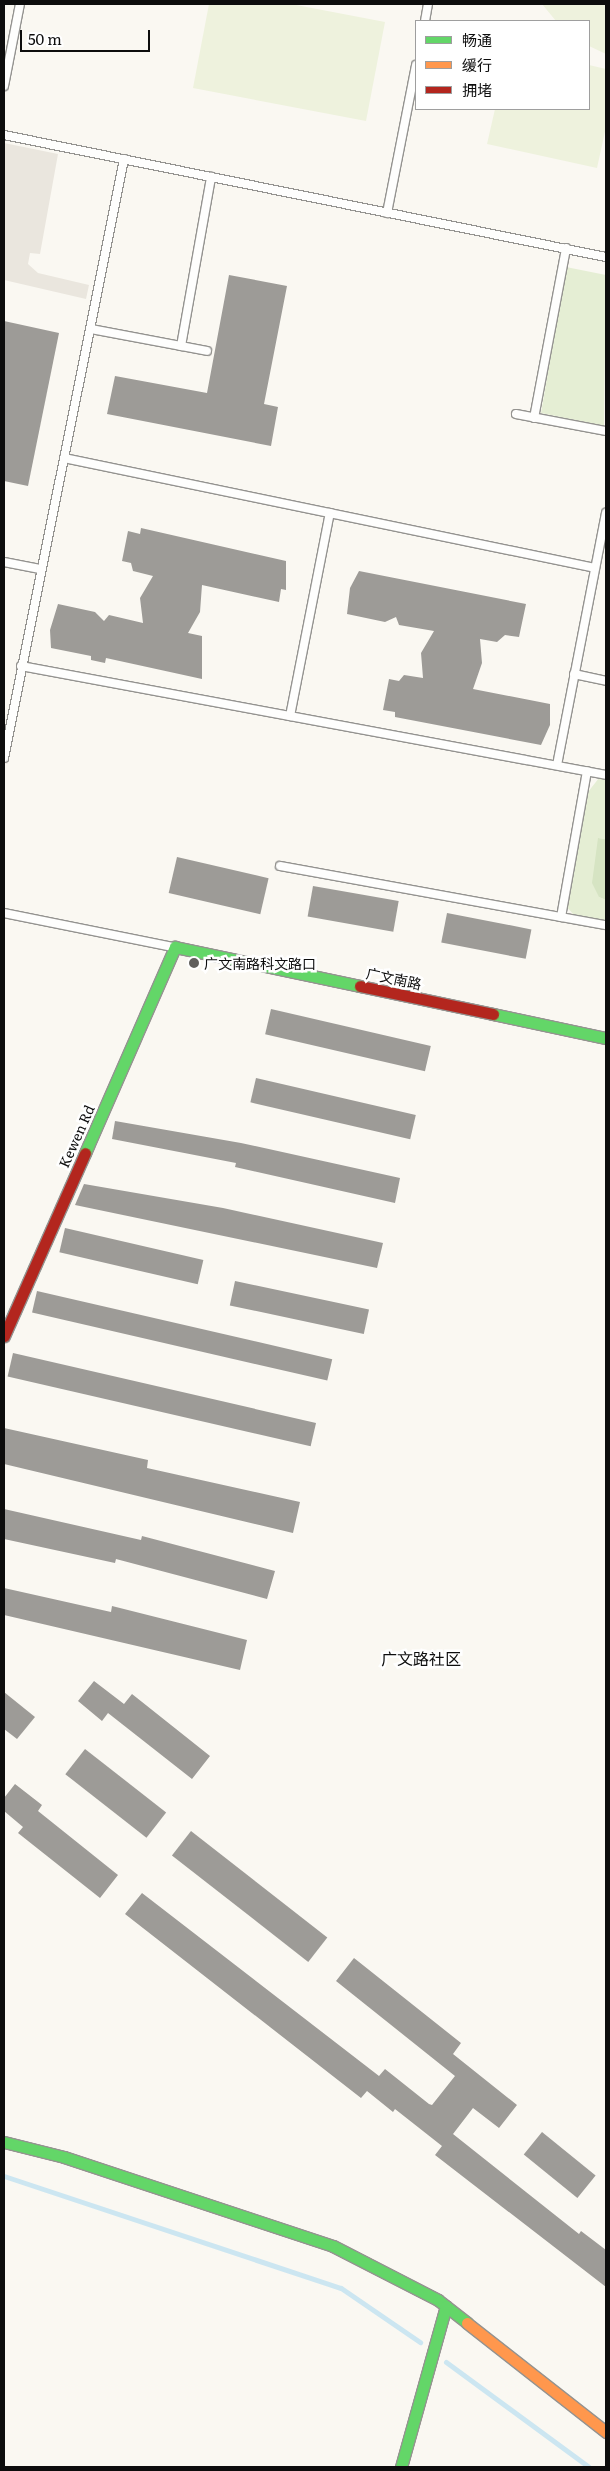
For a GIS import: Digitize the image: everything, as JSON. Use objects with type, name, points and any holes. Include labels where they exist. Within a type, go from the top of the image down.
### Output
[{"type":"street","name":"广文南路","points":[[175,948],[606,1038]]},
{"type":"street","name":"Kewen Rd","points":[[4,1336],[175,948]]},
{"type":"street","points":[[4,2142],[64,2157],[333,2246],[399,2277],[446,2306],[606,2432]]},
{"type":"street","points":[[401,2467],[446,2306]]},
{"type":"lane","points":[[4,86],[20,4]]},
{"type":"lane","points":[[425,20],[428,4]]},
{"type":"lane","points":[[387,213],[415,71]]},
{"type":"lane","points":[[4,135],[606,257]]},
{"type":"lane","points":[[4,758],[124,159]]},
{"type":"lane","points":[[181,346],[211,177]]},
{"type":"lane","points":[[534,418],[566,248]]},
{"type":"lane","points":[[91,329],[207,351]]},
{"type":"lane","points":[[516,414],[606,432]]},
{"type":"lane","points":[[64,458],[595,568]]},
{"type":"lane","points":[[290,716],[330,513]]},
{"type":"lane","points":[[556,765],[606,513]]},
{"type":"lane","points":[[4,562],[41,569]]},
{"type":"lane","points":[[21,666],[606,774]]},
{"type":"lane","points":[[574,674],[606,681]]},
{"type":"lane","points":[[561,917],[588,771]]},
{"type":"lane","points":[[280,866],[606,925]]},
{"type":"lane","points":[[4,913],[175,948]]},
{"type":"green space","points":[[209,4],[291,4],[385,22],[366,121],[193,88]]},
{"type":"green space","points":[[542,4],[606,4],[606,54],[590,46],[590,20],[555,20]]},
{"type":"green space","points":[[590,65],[606,69],[606,127],[597,168],[487,144],[495,110],[590,110]]},
{"type":"green space","points":[[566,267],[606,275],[604,426],[541,413]]},
{"type":"green space","points":[[599,778],[606,778],[606,839],[599,838],[599,897],[606,900],[606,921],[573,914],[566,906],[588,792]]},
{"type":"green space","points":[[598,838],[606,839],[606,900],[599,897],[592,883]]},
{"type":"shaded area","points":[[4,143],[58,154],[40,254],[30,253],[28,264],[38,273],[89,285],[86,299],[4,280]]},
{"type":"building","points":[[229,275],[287,286],[264,404],[278,407],[271,446],[107,414],[115,376],[207,393]]},
{"type":"building","points":[[4,321],[59,333],[28,486],[4,481]]},
{"type":"building","points":[[141,528],[286,561],[286,590],[281,589],[279,602],[202,585],[200,612],[188,633],[202,636],[202,679],[106,658],[105,663],[91,660],[91,656],[51,648],[50,630],[58,604],[95,612],[104,621],[109,615],[143,623],[140,598],[153,576],[133,571],[131,563],[122,561],[128,531],[140,534]]},
{"type":"building","points":[[359,571],[526,604],[519,637],[505,635],[497,642],[480,639],[482,663],[473,689],[550,704],[550,725],[541,745],[395,717],[395,712],[383,710],[389,679],[399,681],[404,675],[423,678],[421,653],[434,631],[399,625],[396,617],[385,622],[347,614],[350,588]]},
{"type":"building","points":[[177,857],[269,878],[260,914],[169,893]]},
{"type":"building","points":[[313,886],[399,901],[393,932],[308,917]]},
{"type":"building","points":[[447,913],[531,929],[526,959],[441,942]]},
{"type":"building","points":[[271,1009],[431,1046],[425,1071],[265,1034]]},
{"type":"building","points":[[256,1078],[416,1115],[410,1139],[250,1102]]},
{"type":"building","points":[[115,1121],[241,1143],[400,1178],[395,1203],[235,1167],[236,1163],[112,1139]]},
{"type":"building","points":[[84,1184],[223,1208],[383,1243],[377,1268],[75,1205]]},
{"type":"building","points":[[65,1228],[203,1260],[198,1284],[59,1252]]},
{"type":"building","points":[[235,1281],[369,1309],[364,1334],[230,1305]]},
{"type":"building","points":[[37,1291],[332,1359],[327,1381],[32,1312]]},
{"type":"building","points":[[13,1353],[316,1423],[311,1446],[8,1376]]},
{"type":"building","points":[[4,1428],[148,1460],[147,1468],[300,1502],[293,1533],[4,1464]]},
{"type":"building","points":[[4,1509],[141,1540],[142,1536],[275,1571],[267,1599],[116,1559],[115,1563],[4,1539]]},
{"type":"building","points":[[4,1588],[111,1612],[112,1606],[247,1640],[240,1670],[4,1615]]},
{"type":"building","points":[[94,1681],[124,1704],[132,1694],[210,1756],[192,1779],[108,1713],[102,1721],[78,1701]]},
{"type":"building","points":[[4,1692],[35,1717],[17,1739],[4,1729]]},
{"type":"building","points":[[85,1749],[166,1812],[146,1838],[65,1774]]},
{"type":"building","points":[[15,1784],[42,1805],[38,1811],[118,1875],[100,1898],[18,1833],[23,1827],[4,1811],[4,1798]]},
{"type":"building","points":[[191,1831],[327,1938],[308,1962],[172,1855]]},
{"type":"building","points":[[142,1893],[379,2076],[385,2069],[429,2104],[432,2105],[455,2076],[336,1981],[354,1958],[461,2043],[453,2054],[517,2105],[499,2128],[473,2108],[453,2134],[579,2234],[581,2231],[606,2250],[606,2287],[435,2155],[442,2146],[395,2109],[393,2112],[367,2091],[361,2098],[125,1914]]},
{"type":"building","points":[[542,2132],[596,2175],[577,2198],[524,2155]]},
{"type":"waterway","points":[[4,2176],[341,2288],[420,2342]]},
{"type":"waterway","points":[[446,2362],[589,2467]]},
{"type":"traffic: fast","points":[[85,1153],[175,947],[360,986]]},
{"type":"traffic: fast","points":[[493,1014],[606,1038]]},
{"type":"traffic: fast","points":[[4,2142],[64,2157],[333,2246],[438,2300],[467,2323]]},
{"type":"traffic: fast","points":[[401,2467],[446,2306]]},
{"type":"traffic: slow","points":[[467,2323],[606,2432]]},
{"type":"traffic: jam","points":[[360,986],[493,1014]]},
{"type":"traffic: jam","points":[[4,1336],[85,1153]]},
{"type":"place","name":"广文南路科文路口","points":[[194,963]]},
{"type":"district","name":"广文路社区","points":[[421,1658]]}]
